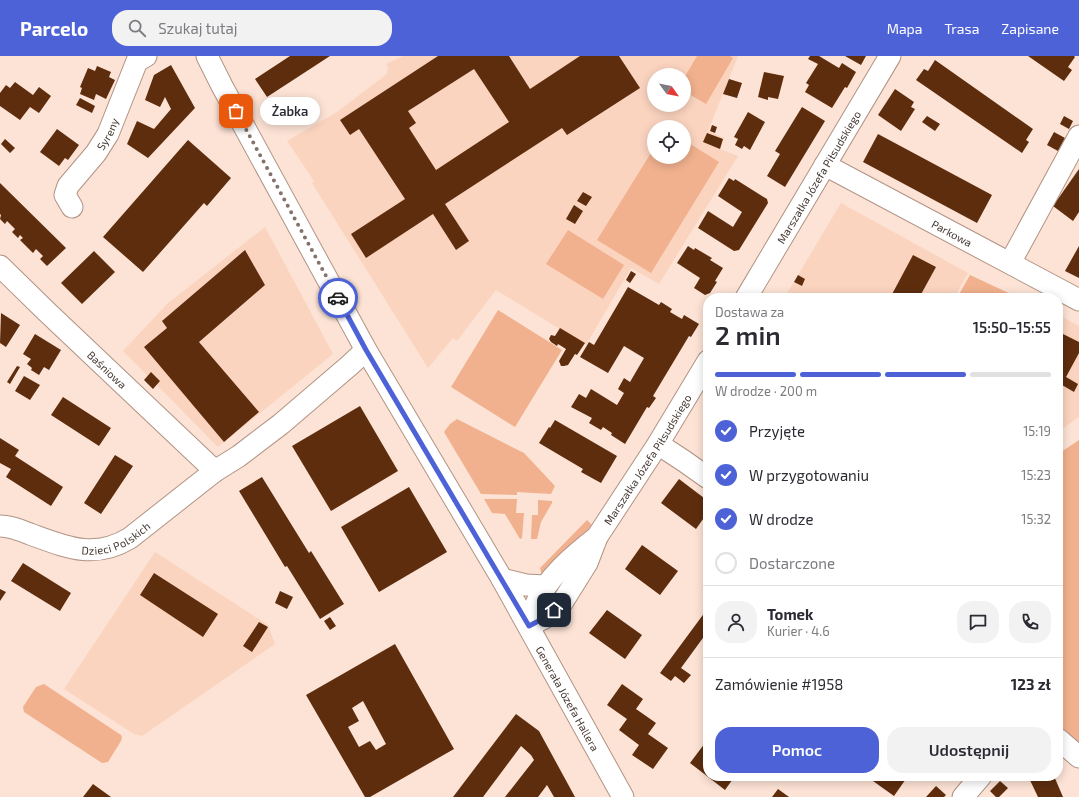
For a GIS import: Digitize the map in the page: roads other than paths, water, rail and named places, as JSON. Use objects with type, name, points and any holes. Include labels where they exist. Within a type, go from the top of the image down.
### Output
[{"type":"street","name":"Syreny","points":[[72,207],[65,195],[68,186],[103,144],[138,61],[146,56]]},
{"type":"street","name":"Generała Józefa Hallera","points":[[207,56],[366,350],[502,579],[623,797]]},
{"type":"street","name":"Marszałka Józefa Piłsudskiego","points":[[749,293],[890,56]]},
{"type":"street","points":[[1010,264],[1079,136]]},
{"type":"street","name":"Parkowa","points":[[825,165],[1079,300]]},
{"type":"street","name":"Baśniowa","points":[[0,266],[215,471]]},
{"type":"street","name":"Dzieci Polskich","points":[[0,526],[13,528],[72,548],[89,550],[108,548],[118,545],[130,538],[215,471],[239,456],[281,424],[366,350]]},
{"type":"street","name":"Marszałka Józefa Piłsudskiego","points":[[529,626],[546,617],[562,603],[587,563],[597,537],[658,444],[703,369]]},
{"type":"street","points":[[658,444],[703,474]]},
{"type":"street","name":"Marszałka Józefa Piłsudskiego","points":[[529,626],[536,605],[546,586],[576,553],[597,537]]},
{"type":"street","points":[[502,579],[526,585],[546,586]]},
{"type":"street","points":[[1063,743],[1079,757]]},
{"type":"street","points":[[963,797],[977,781]]},
{"type":"place","name":"Żabka","points":[[236,111]]}]
